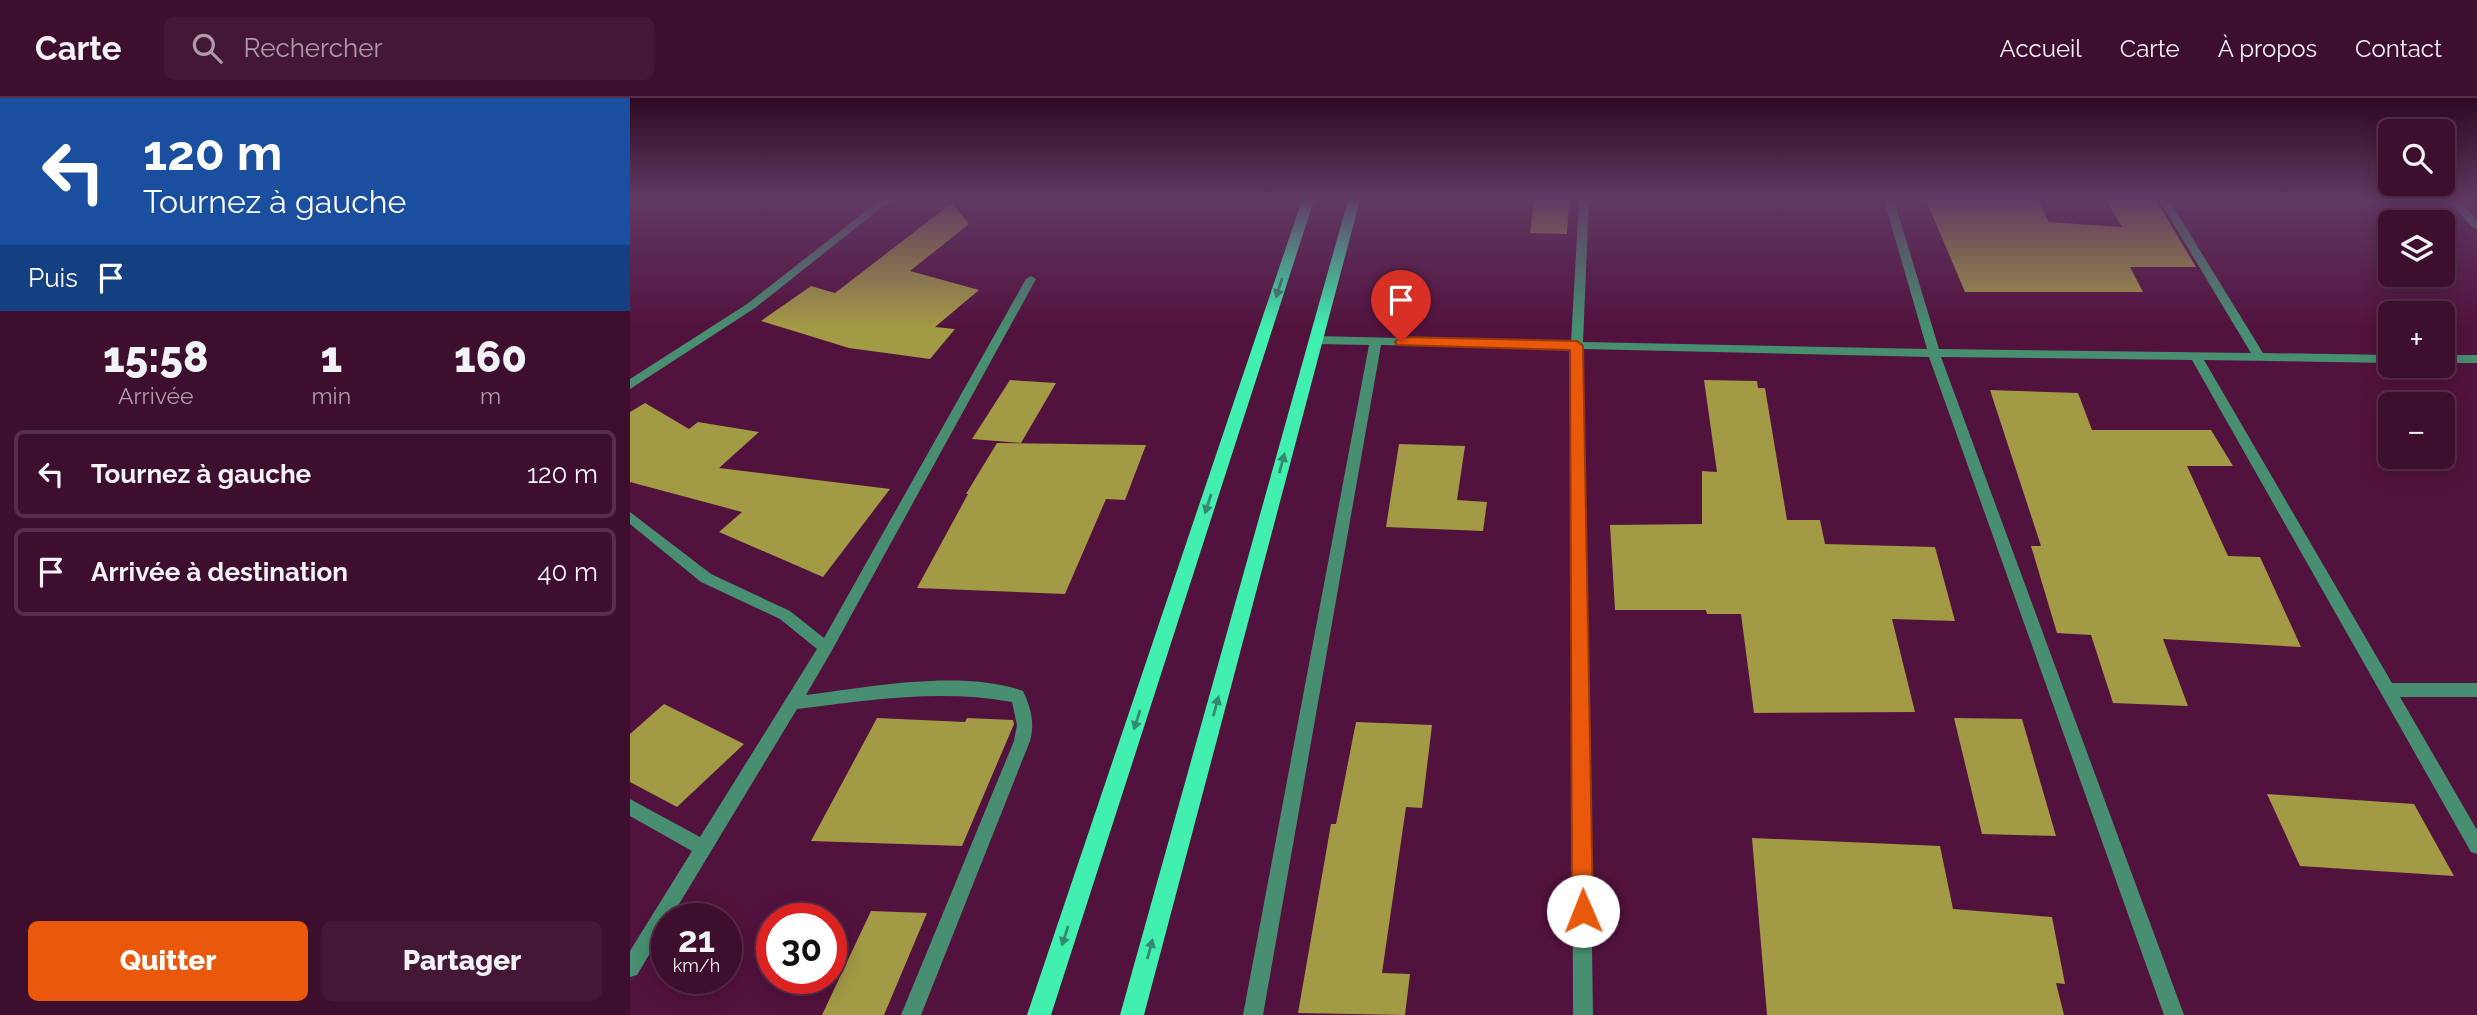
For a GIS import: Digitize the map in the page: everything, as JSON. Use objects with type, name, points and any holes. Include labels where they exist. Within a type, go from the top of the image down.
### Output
[{"type":"main road","points":[[1040,1015],[1294,243]]},
{"type":"main road","points":[[1132,1015],[1342,243]]},
{"type":"street","points":[[630,385],[751,306],[831,243]]},
{"type":"street","points":[[1582,243],[1577,346],[1583,1015]]},
{"type":"street","points":[[1902,243],[1934,353],[2174,1015]]},
{"type":"street","points":[[2190,243],[2260,358]]},
{"type":"street","points":[[630,968],[826,648],[1031,279]]},
{"type":"street","points":[[1316,340],[2378,359]]},
{"type":"street","points":[[1253,1015],[1376,341]]},
{"type":"street","points":[[2196,357],[2477,846]]},
{"type":"street","points":[[2455,359],[2477,359]]},
{"type":"street","points":[[630,517],[706,578],[785,615],[826,648]]},
{"type":"street","points":[[791,703],[942,688],[987,689],[1018,696],[1026,714],[1026,729],[1011,769],[911,1015]]},
{"type":"street","points":[[2387,690],[2477,690]]},
{"type":"street","points":[[630,807],[703,848]]},
{"type":"building","points":[[900,243],[945,243],[910,271],[979,290],[935,327],[955,329],[930,359],[849,348],[761,321],[811,286],[835,293]]},
{"type":"building","points":[[1944,243],[2182,243],[2196,267],[2130,267],[2143,292],[1965,292]]},
{"type":"building","points":[[1010,380],[1056,383],[1021,443],[972,439]]},
{"type":"building","points":[[1704,380],[1757,381],[1758,388],[1765,388],[1787,520],[1820,520],[1825,544],[1935,547],[1955,621],[1892,619],[1915,712],[1754,713],[1741,614],[1707,614],[1706,610],[1615,610],[1610,525],[1702,524],[1702,471],[1717,472]]},
{"type":"building","points":[[1990,390],[2078,393],[2092,430],[2211,430],[2233,466],[2187,466],[2228,556],[2260,557],[2301,647],[2163,639],[2188,706],[2113,703],[2091,635],[2057,633],[2031,546],[2041,546]]},
{"type":"building","points":[[645,403],[689,429],[698,422],[759,432],[719,468],[890,489],[823,577],[719,532],[742,512],[630,482],[630,412]]},
{"type":"building","points":[[997,443],[1146,445],[1125,500],[1106,499],[1065,594],[917,588],[966,494]]},
{"type":"building","points":[[1399,444],[1465,446],[1457,500],[1487,502],[1483,531],[1386,527]]},
{"type":"building","points":[[664,704],[744,744],[677,807],[630,782],[630,734]]},
{"type":"building","points":[[877,718],[965,722],[967,718],[1013,720],[1014,724],[962,846],[811,841]]},
{"type":"building","points":[[1954,718],[2022,719],[2056,836],[1982,834]]},
{"type":"building","points":[[1356,722],[1432,725],[1422,808],[1406,807],[1382,973],[1410,974],[1405,1015],[1298,1013],[1331,824],[1336,824]]},
{"type":"building","points":[[2267,794],[2414,804],[2454,876],[2300,866]]},
{"type":"building","points":[[1752,838],[1940,846],[1953,909],[2052,917],[2065,984],[2056,983],[2064,1015],[1767,1015]]},
{"type":"building","points":[[871,911],[927,913],[884,1015],[822,1015],[832,994],[847,994],[847,962]]},
{"type":"route","points":[[1401,342],[1577,346],[1583,911]]}]
